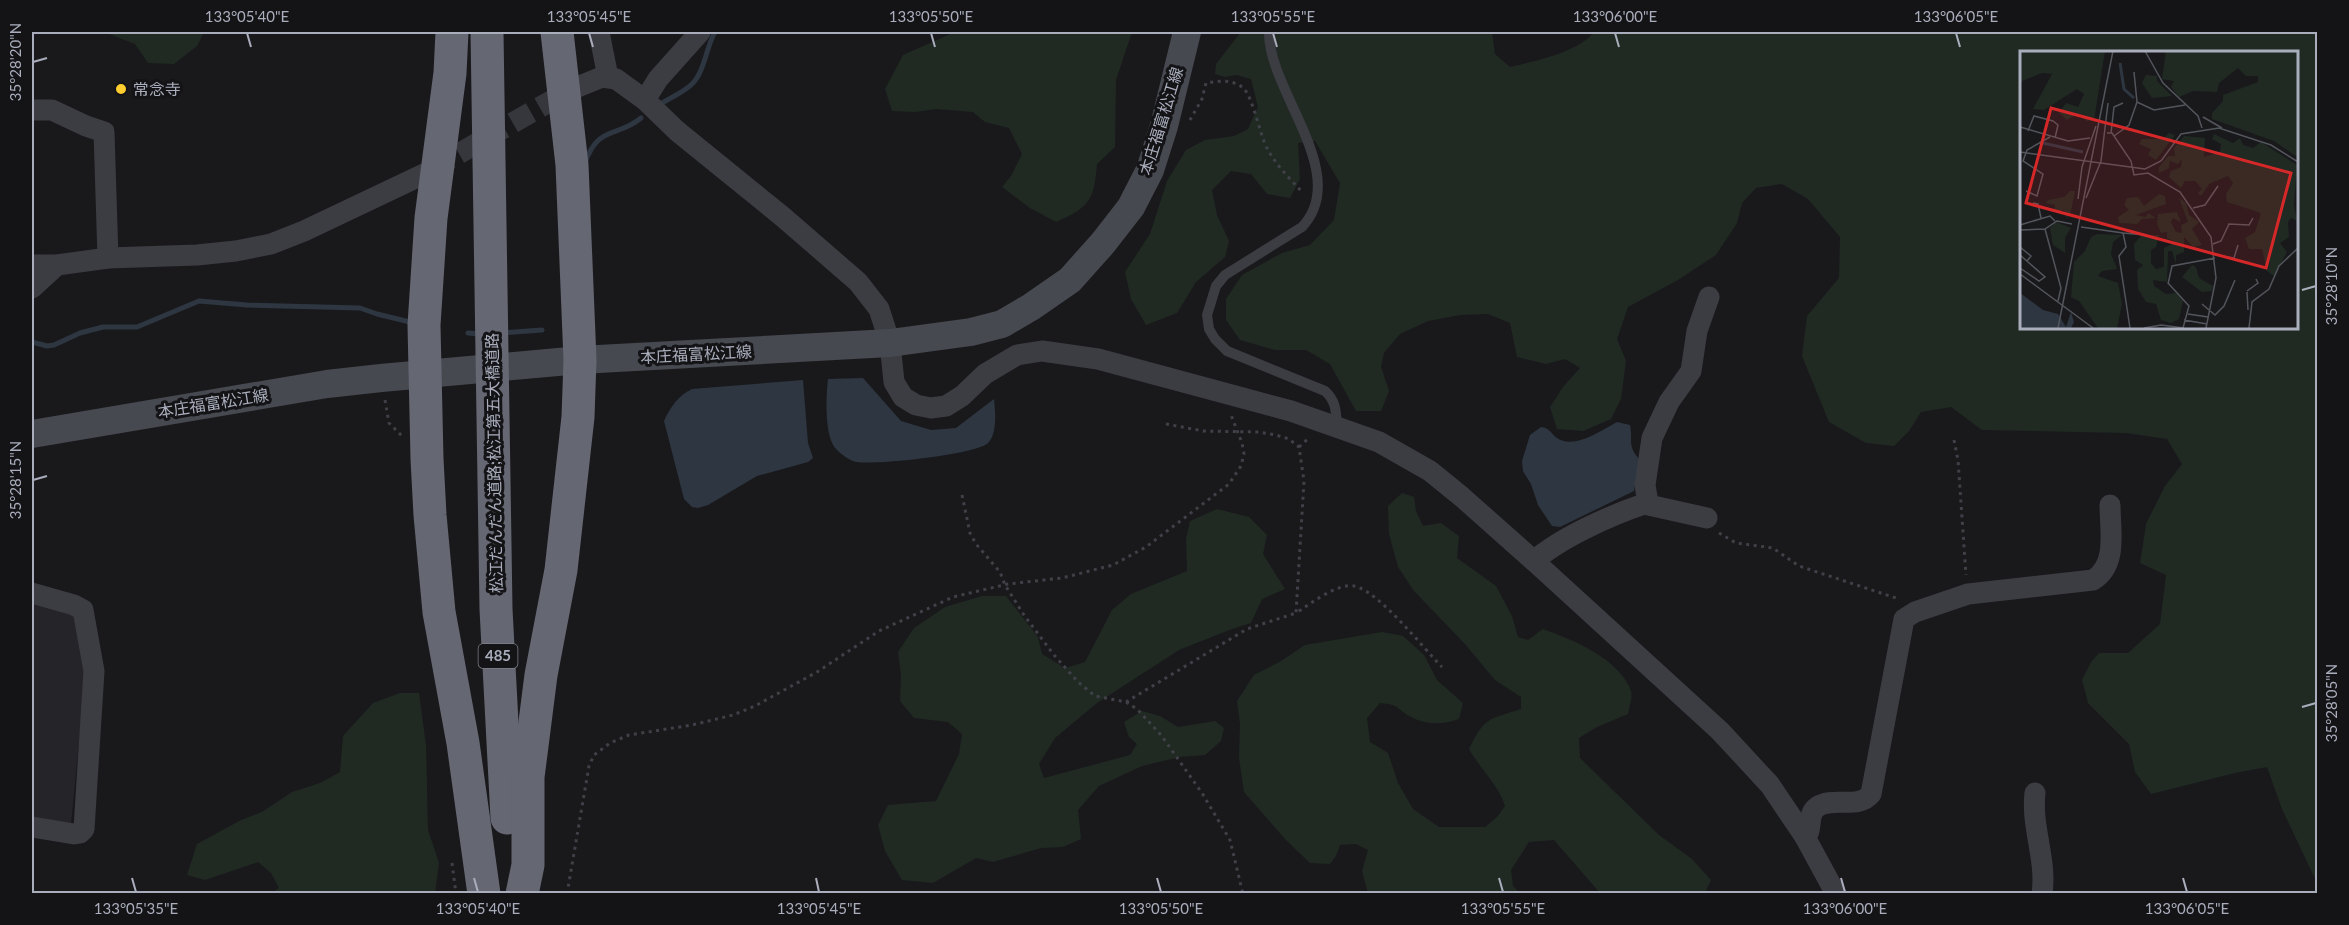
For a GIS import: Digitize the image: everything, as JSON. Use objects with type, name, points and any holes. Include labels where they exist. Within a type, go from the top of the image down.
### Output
[{"type":"highway","points":[[452,32],[450,73],[431,218],[424,325],[430,515],[439,612],[463,743],[484,894]]},
{"type":"highway","name":"松江だんだん道路;松江第五大橋道路","points":[[488,32],[496,609],[511,894]]},
{"type":"highway","points":[[522,894],[528,865],[528,777],[541,675],[561,570],[578,417],[580,360],[572,165],[557,32]]},
{"type":"main road","name":"本庄福富松江線","points":[[32,434],[327,384],[580,360],[890,343],[971,332],[1002,324],[1031,308],[1070,280],[1131,207],[1150,170],[1164,126],[1187,32]]},
{"type":"street","points":[[599,32],[608,77]]},
{"type":"street","points":[[645,100],[658,79],[700,32]]},
{"type":"street","points":[[575,88],[595,78],[616,79],[645,100],[685,138],[783,217],[858,282],[879,309],[890,343],[894,382],[903,397],[916,405],[931,408],[946,406],[962,396],[986,374],[1017,355],[1041,351],[1098,359],[1291,411],[1379,442],[1430,471],[1534,561],[1720,731],[1770,784],[1805,837],[1836,894]]},
{"type":"street","points":[[32,111],[52,110],[104,132],[108,258]]},
{"type":"street","points":[[32,265],[57,265],[108,258],[196,255],[236,251],[271,244],[304,231],[424,174]]},
{"type":"street","points":[[32,288],[57,265]]},
{"type":"street","points":[[1644,504],[1647,497],[1645,485],[1652,438],[1669,402],[1691,371],[1697,331],[1709,297]]},
{"type":"street","points":[[1534,561],[1547,550],[1625,511],[1644,504],[1707,518]]},
{"type":"street","points":[[1805,837],[1809,833],[1812,814],[1817,807],[1832,803],[1861,801],[1871,794],[1902,624],[1909,615],[1968,594],[2093,580],[2101,576],[2110,558],[2110,505]]},
{"type":"street","points":[[32,593],[74,605],[83,610],[94,671],[84,829],[74,834],[32,826]]},
{"type":"street","points":[[2035,793],[2034,820],[2043,868],[2042,894]]},
{"type":"lane","points":[[1269,32],[1272,55],[1317,173],[1319,192],[1311,217],[1302,227],[1225,275],[1216,286],[1207,315],[1209,329],[1227,351],[1325,391],[1332,397],[1336,408],[1337,426]]},
{"type":"path","points":[[1186,129],[1202,99],[1206,83],[1233,82],[1242,87],[1250,95],[1253,113],[1268,150],[1285,173],[1316,204]]},
{"type":"path","points":[[567,894],[589,766],[594,755],[610,743],[629,735],[692,725],[733,715],[755,706],[817,672],[879,631],[953,597],[1005,585],[1062,578],[1113,565],[1146,548],[1229,484],[1240,466],[1244,454],[1227,404],[1229,396]]},
{"type":"path","points":[[1167,424],[1203,431],[1276,435],[1289,439],[1299,447],[1304,481],[1296,613]]},
{"type":"path","points":[[1954,440],[1958,460],[1968,594]]},
{"type":"path","points":[[962,495],[970,533],[976,544],[1000,573],[1005,585],[1054,655],[1078,682],[1095,696],[1126,702],[1137,709],[1161,735],[1213,809],[1230,840],[1243,894]]},
{"type":"path","points":[[1707,518],[1718,532],[1736,543],[1773,548],[1799,566],[1892,598],[1936,604]]},
{"type":"path","points":[[1126,702],[1247,629],[1296,613],[1330,591],[1353,586],[1373,594],[1442,667]]},
{"type":"shaded area","points":[[104,32],[204,32],[197,46],[174,64],[148,63],[135,44]]},
{"type":"shaded area","points":[[955,32],[1132,32],[1116,80],[1115,147],[1097,164],[1092,194],[1083,207],[1076,212],[1056,222],[1030,208],[1002,187],[1011,176],[1022,154],[1009,128],[985,122],[973,112],[936,109],[915,112],[892,111],[885,89],[903,55]]},
{"type":"shaded area","points":[[1241,32],[1492,32],[1495,54],[1510,67],[1544,59],[1567,50],[1587,39],[1594,32],[2317,32],[2317,883],[2282,809],[2267,767],[2151,794],[2135,772],[2129,744],[2088,703],[2082,680],[2091,662],[2099,653],[2128,653],[2160,624],[2166,575],[2140,563],[2146,524],[2165,486],[2182,464],[2167,439],[2126,433],[1982,430],[1951,407],[1921,412],[1909,431],[1894,446],[1866,443],[1829,422],[1802,356],[1807,316],[1839,278],[1840,237],[1808,199],[1782,184],[1756,188],[1742,203],[1737,223],[1716,255],[1678,280],[1628,307],[1617,339],[1626,361],[1621,399],[1611,419],[1583,431],[1557,429],[1550,407],[1563,387],[1580,368],[1565,359],[1546,364],[1517,357],[1510,323],[1488,314],[1461,315],[1428,321],[1400,334],[1384,353],[1381,367],[1389,391],[1381,411],[1356,411],[1330,364],[1306,350],[1275,350],[1240,340],[1226,320],[1226,299],[1242,275],[1282,253],[1310,245],[1334,220],[1340,183],[1315,141],[1298,143],[1300,179],[1290,198],[1267,194],[1251,174],[1231,171],[1212,190],[1217,215],[1229,241],[1225,257],[1196,282],[1177,313],[1146,325],[1131,299],[1125,272],[1150,234],[1167,181],[1186,150],[1205,140],[1234,136],[1248,129],[1258,107],[1251,79],[1236,75],[1225,77],[1215,74],[1216,64]]},
{"type":"shaded area","points":[[1402,493],[1414,497],[1416,511],[1423,526],[1441,523],[1459,536],[1457,558],[1496,586],[1512,616],[1518,637],[1528,640],[1543,629],[1555,633],[1594,652],[1606,660],[1625,679],[1631,691],[1628,714],[1597,727],[1579,738],[1580,758],[1659,835],[1692,859],[1711,880],[1705,893],[1600,893],[1554,840],[1529,842],[1511,870],[1513,886],[1520,893],[1368,893],[1362,871],[1368,850],[1356,844],[1340,845],[1330,864],[1310,863],[1285,839],[1244,792],[1239,758],[1240,724],[1237,701],[1254,675],[1305,645],[1382,632],[1403,636],[1424,655],[1437,680],[1463,703],[1459,719],[1447,722],[1423,722],[1395,706],[1380,703],[1367,718],[1370,742],[1388,753],[1398,783],[1413,809],[1439,827],[1485,827],[1505,806],[1498,791],[1469,749],[1479,731],[1488,721],[1521,709],[1521,697],[1495,680],[1464,643],[1414,591],[1398,567],[1389,534],[1388,506]]},
{"type":"shaded area","points":[[1217,509],[1249,517],[1267,535],[1263,554],[1285,589],[1262,599],[1251,623],[1179,650],[1097,703],[1055,738],[1039,764],[1044,778],[1130,755],[1137,744],[1129,737],[1124,722],[1142,711],[1160,716],[1178,727],[1215,721],[1224,728],[1221,741],[1205,755],[1180,757],[1142,766],[1099,786],[1078,810],[1081,839],[1063,847],[1041,848],[993,862],[976,858],[933,883],[902,880],[885,851],[878,825],[888,805],[936,801],[959,754],[962,734],[948,722],[914,718],[900,701],[901,674],[898,652],[914,628],[945,607],[982,596],[1006,596],[1038,637],[1042,654],[1065,668],[1085,662],[1112,610],[1131,594],[1187,571],[1186,539],[1190,521]]},
{"type":"shaded area","points":[[32,601],[66,609],[76,620],[86,671],[71,824],[32,817]]},
{"type":"shaded area","points":[[400,693],[419,693],[426,745],[428,830],[439,863],[435,893],[272,893],[279,888],[271,873],[258,862],[205,880],[187,875],[197,844],[241,820],[262,812],[292,792],[320,783],[340,772],[343,736],[373,703]]},
{"type":"water","points":[[863,378],[901,421],[931,430],[956,428],[994,399],[995,422],[991,439],[979,447],[946,455],[867,463],[852,460],[837,450],[830,436],[827,416],[828,379]]},
{"type":"water","points":[[803,380],[808,443],[813,458],[808,462],[757,476],[708,505],[692,507],[684,499],[664,421],[675,402],[692,389]]},
{"type":"water","points":[[1617,422],[1630,425],[1632,446],[1639,459],[1634,491],[1560,527],[1552,526],[1538,505],[1531,484],[1523,471],[1522,461],[1530,435],[1541,427],[1557,438],[1571,442],[1588,438]]},
{"type":"waterway","points":[[659,105],[684,90],[696,79],[715,32]]},
{"type":"waterway","points":[[585,163],[590,151],[602,137],[641,118]]},
{"type":"waterway","points":[[32,342],[47,346],[103,327],[137,327],[199,301],[247,305],[360,308],[410,322]]},
{"type":"waterway","points":[[501,333],[542,330]]},
{"type":"waterway","points":[[468,333],[480,334]]},
{"type":"tunnel","points":[[432,169],[572,89]]},
{"type":"place","name":"常念寺","points":[[121,89]]}]
